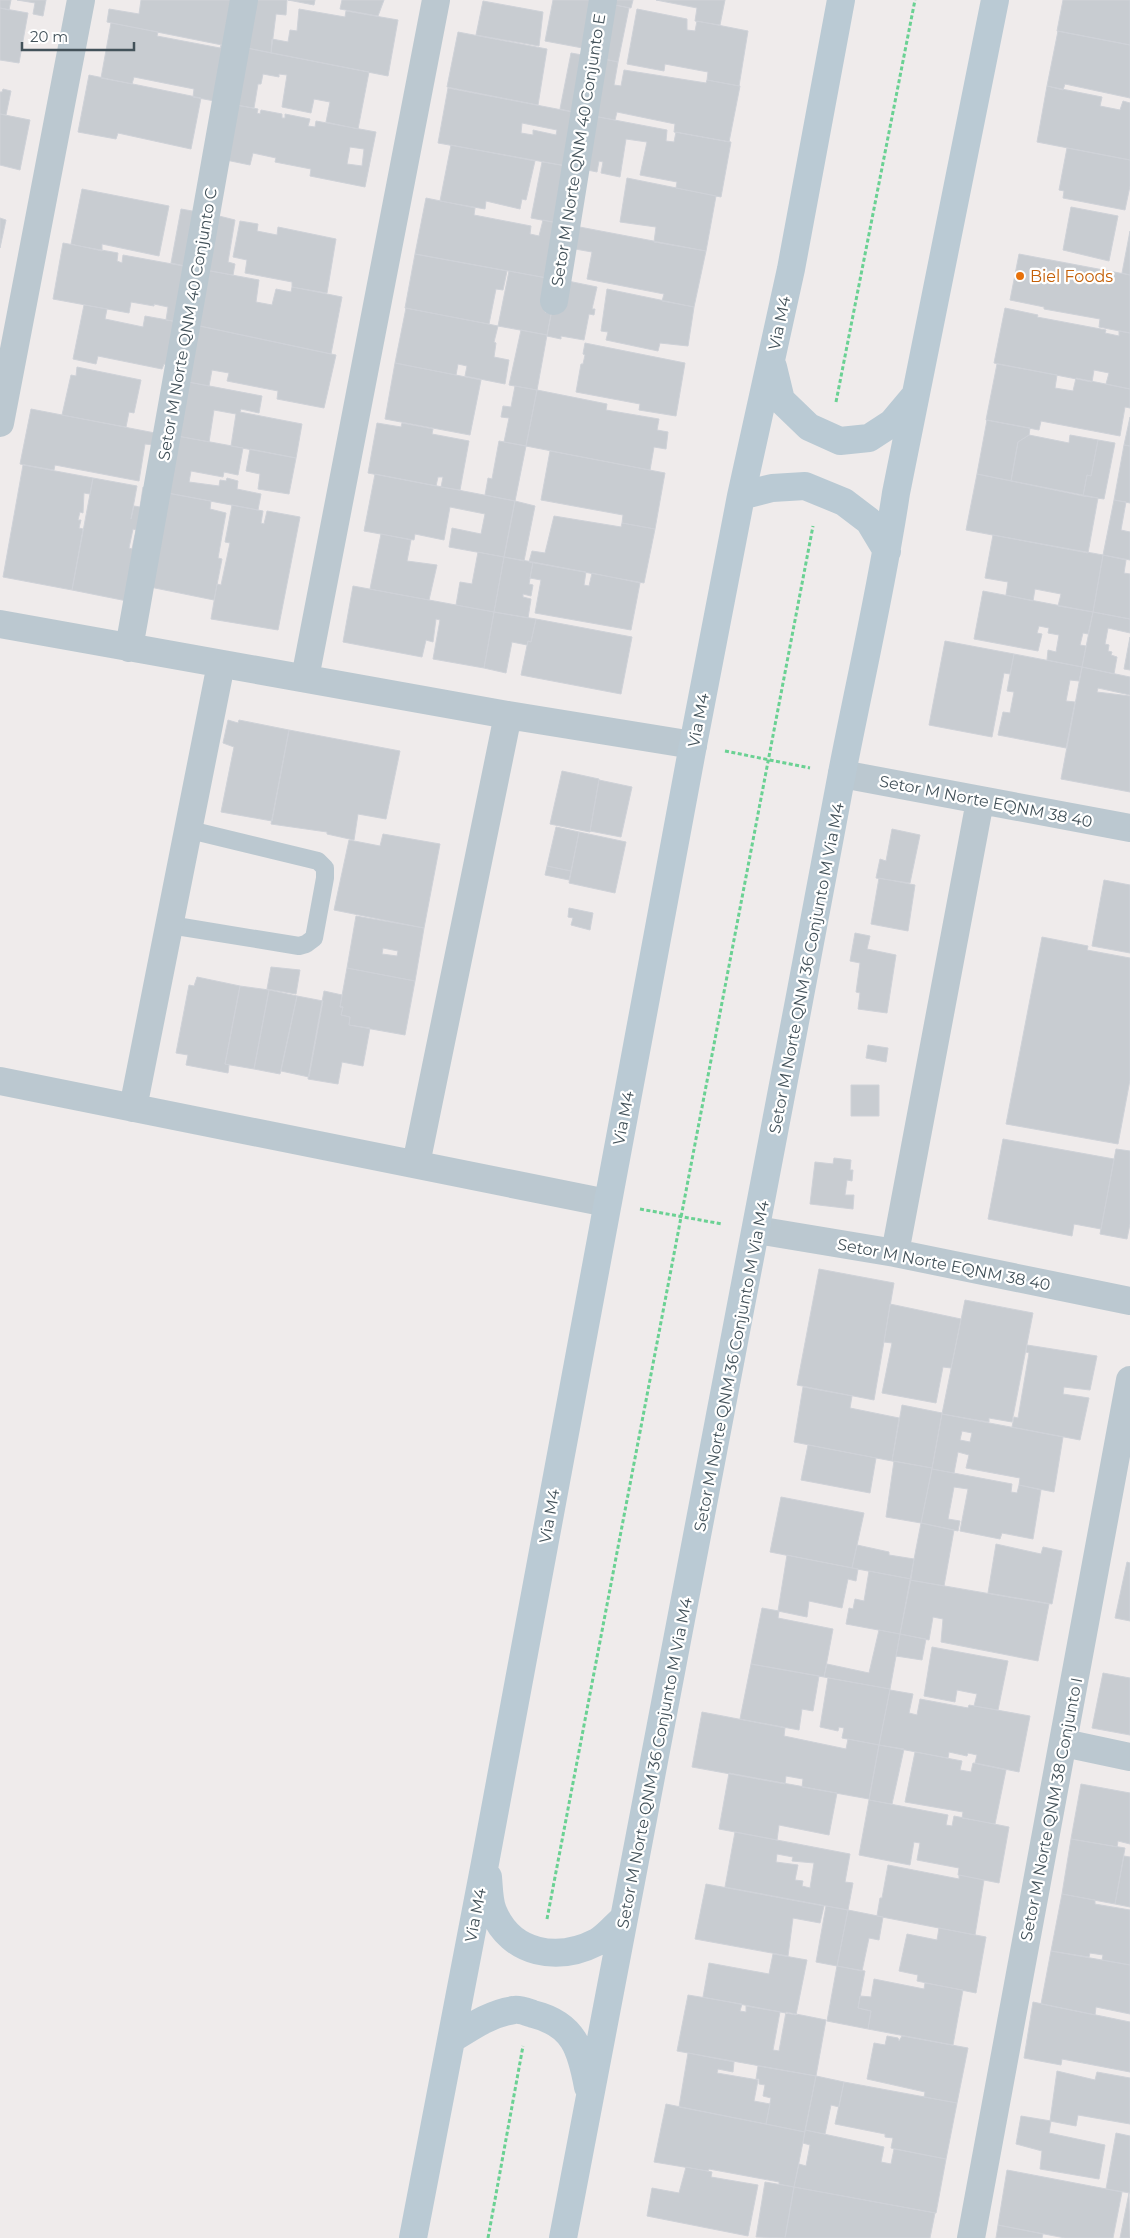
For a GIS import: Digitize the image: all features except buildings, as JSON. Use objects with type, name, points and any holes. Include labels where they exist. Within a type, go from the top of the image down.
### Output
[{"type":"main road","name":"Via M4","points":[[413,2238],[452,2039],[693,745],[741,496],[791,269],[841,0]]},
{"type":"main road","points":[[771,360],[781,400],[809,427],[840,441],[869,438],[892,423],[914,396],[995,0]]},
{"type":"main road","name":"Setor M Norte QNM 36 Conjunto M Via M4","points":[[563,2238],[590,2101],[622,1919],[687,1596],[842,774],[887,551],[914,396]]},
{"type":"main road","points":[[741,496],[772,488],[805,486],[844,502],[868,521],[887,551]]},
{"type":"main road","points":[[485,1863],[493,1911],[509,1935],[530,1950],[576,1951],[599,1941],[622,1919]]},
{"type":"main road","points":[[452,2039],[485,2018],[516,2009],[547,2017],[572,2034],[584,2061],[590,2101]]},
{"type":"street","points":[[0,423],[81,0]]},
{"type":"street","name":"Setor M Norte QNM 40 Conjunto C","points":[[130,648],[244,0]]},
{"type":"street","points":[[305,678],[436,0]]},
{"type":"street","name":"Setor M Norte QNM 40 Conjunto E","points":[[554,301],[603,0]]},
{"type":"street","points":[[0,624],[508,715],[693,745]]},
{"type":"street","points":[[133,1108],[190,830],[221,664]]},
{"type":"street","points":[[416,1164],[508,715]]},
{"type":"street","name":"Setor M Norte EQNM 38 40","points":[[842,774],[1130,828]]},
{"type":"street","points":[[895,1253],[980,801]]},
{"type":"street","points":[[0,1081],[608,1203]]},
{"type":"street","name":"Setor M Norte EQNM 38 40","points":[[756,1230],[895,1253],[1130,1302]]},
{"type":"street","name":"Setor M Norte QNM 38 Conjunto I","points":[[971,2238],[1130,1380]]},
{"type":"street","points":[[1064,1743],[1130,1757]]},
{"type":"lane","points":[[170,924],[299,946],[306,944],[314,938],[325,878],[325,868],[318,861],[190,830]]},
{"type":"path","points":[[830,436],[914,0]]},
{"type":"path","points":[[541,1951],[819,492]]},
{"type":"path","points":[[693,745],[842,774]]},
{"type":"path","points":[[608,1203],[756,1230]]},
{"type":"path","points":[[488,2238],[529,2013]]},
{"type":"place","name":"Biel Foods","points":[[1020,276]]}]
